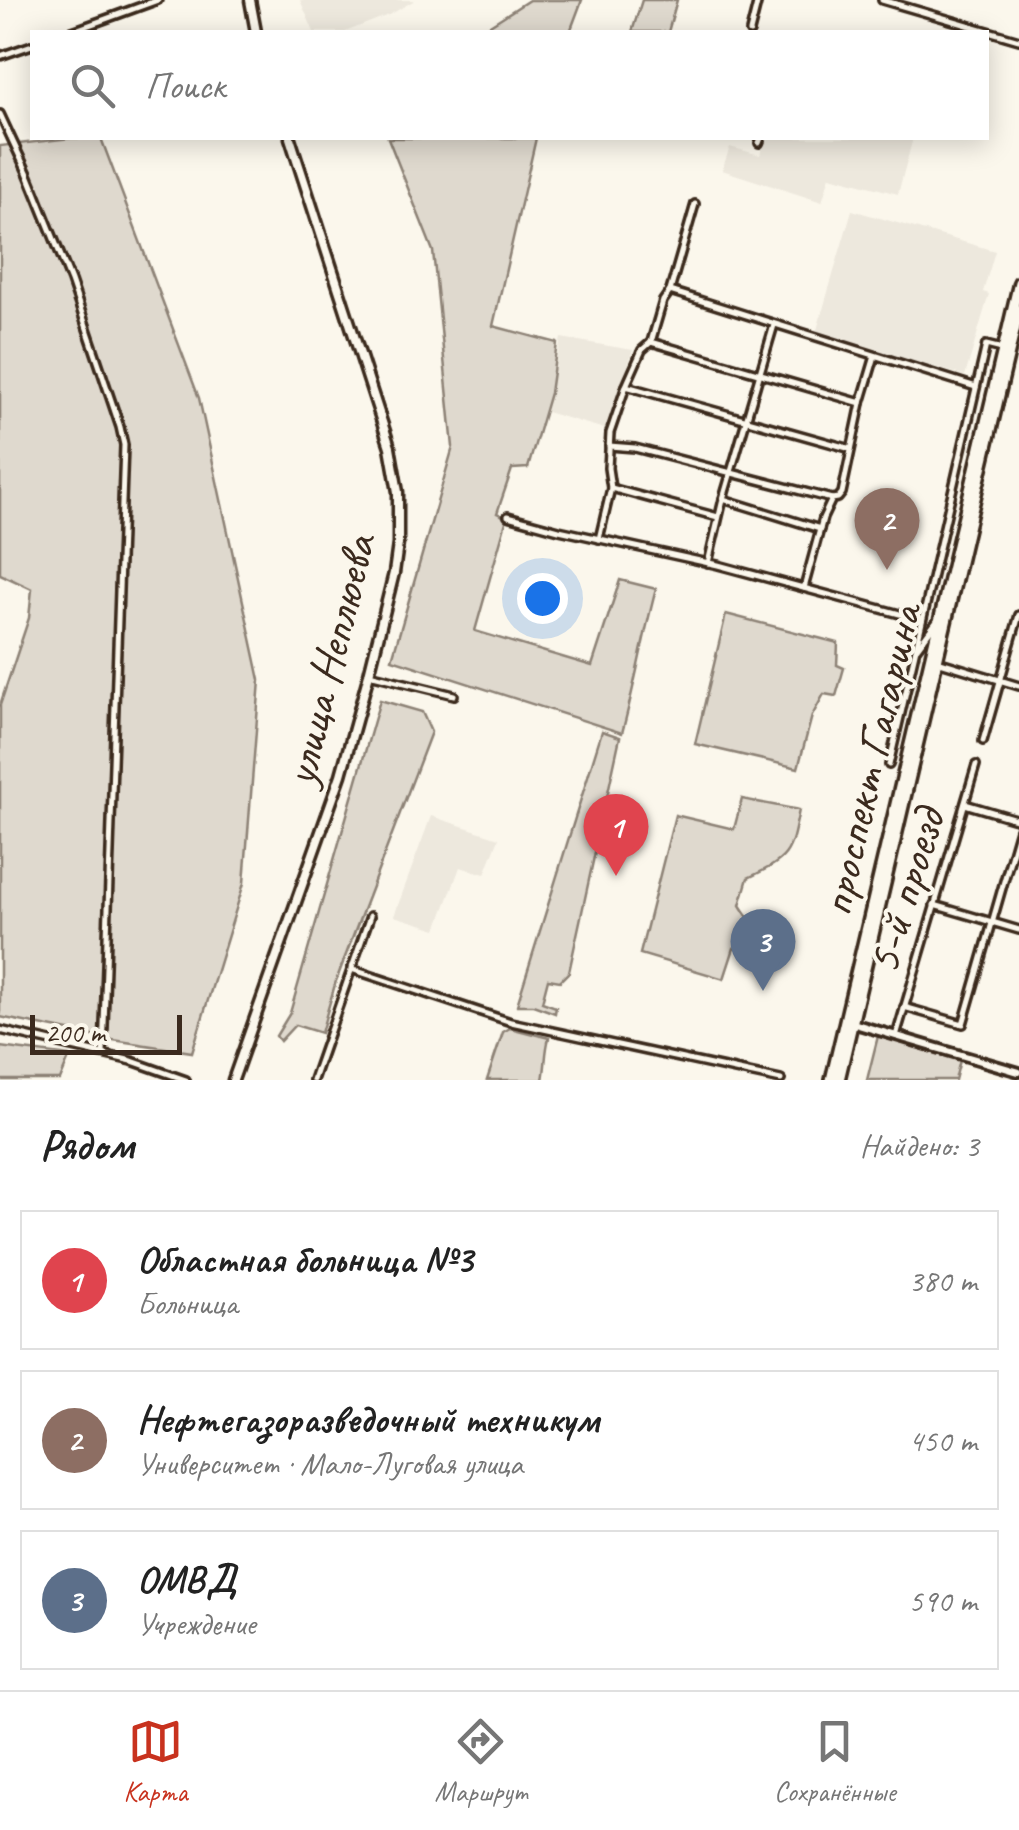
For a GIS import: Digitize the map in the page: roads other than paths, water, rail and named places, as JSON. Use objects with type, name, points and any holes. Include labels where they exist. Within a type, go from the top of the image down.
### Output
[{"type":"main road","points":[[250,0],[256,30]]},
{"type":"main road","name":"улица Неплюева","points":[[234,1080],[341,775],[396,558],[400,519],[397,478],[378,410],[291,140]]},
{"type":"main road","name":"проспект Гагарина","points":[[839,1080],[906,758],[962,522],[1010,351],[1019,282]]},
{"type":"main road","name":"проспект Гагарина","points":[[831,1080],[937,661],[1019,310]]},
{"type":"street","points":[[76,30],[158,0]]},
{"type":"street","points":[[750,30],[758,0]]},
{"type":"street","points":[[882,0],[985,30]]},
{"type":"street","points":[[989,31],[1019,40]]},
{"type":"street","points":[[0,56],[30,46]]},
{"type":"street","points":[[0,114],[71,281],[124,445],[103,1054]]},
{"type":"street","points":[[600,540],[611,488],[610,433],[626,386],[642,350],[651,342],[663,301],[670,291],[695,204]]},
{"type":"street","points":[[670,291],[976,387]]},
{"type":"street","points":[[708,562],[774,324]]},
{"type":"street","points":[[651,342],[861,403]]},
{"type":"street","points":[[906,758],[889,765],[986,345],[1010,351]]},
{"type":"street","points":[[608,446],[634,448],[838,498],[875,356]]},
{"type":"street","points":[[626,386],[851,448]]},
{"type":"street","points":[[611,488],[718,517]]},
{"type":"street","points":[[804,588],[832,499]]},
{"type":"street","points":[[723,500],[820,529]]},
{"type":"street","points":[[508,516],[708,562],[922,620]]},
{"type":"street","points":[[943,527],[962,522]]},
{"type":"street","points":[[983,741],[1019,615]]},
{"type":"street","points":[[914,650],[939,619]]},
{"type":"street","points":[[937,661],[1019,686]]},
{"type":"street","points":[[369,674],[454,694]]},
{"type":"street","name":"5-й проезд","points":[[896,1036],[976,765]]},
{"type":"street","points":[[965,804],[1019,820]]},
{"type":"street","points":[[904,1008],[963,1024],[1019,829]]},
{"type":"street","points":[[934,906],[1019,930]]},
{"type":"street","points":[[313,1080],[370,916]]},
{"type":"street","points":[[352,970],[494,1017],[780,1080]]},
{"type":"street","points":[[848,1023],[1019,1072]]},
{"type":"street","points":[[0,1030],[132,1061],[186,1080]]},
{"type":"place","name":"Нефтегазоразведочный техникум","points":[[887,570]]},
{"type":"place","name":"Областная больница №3","points":[[616,876]]},
{"type":"place","name":"ОМВД","points":[[763,991]]}]
